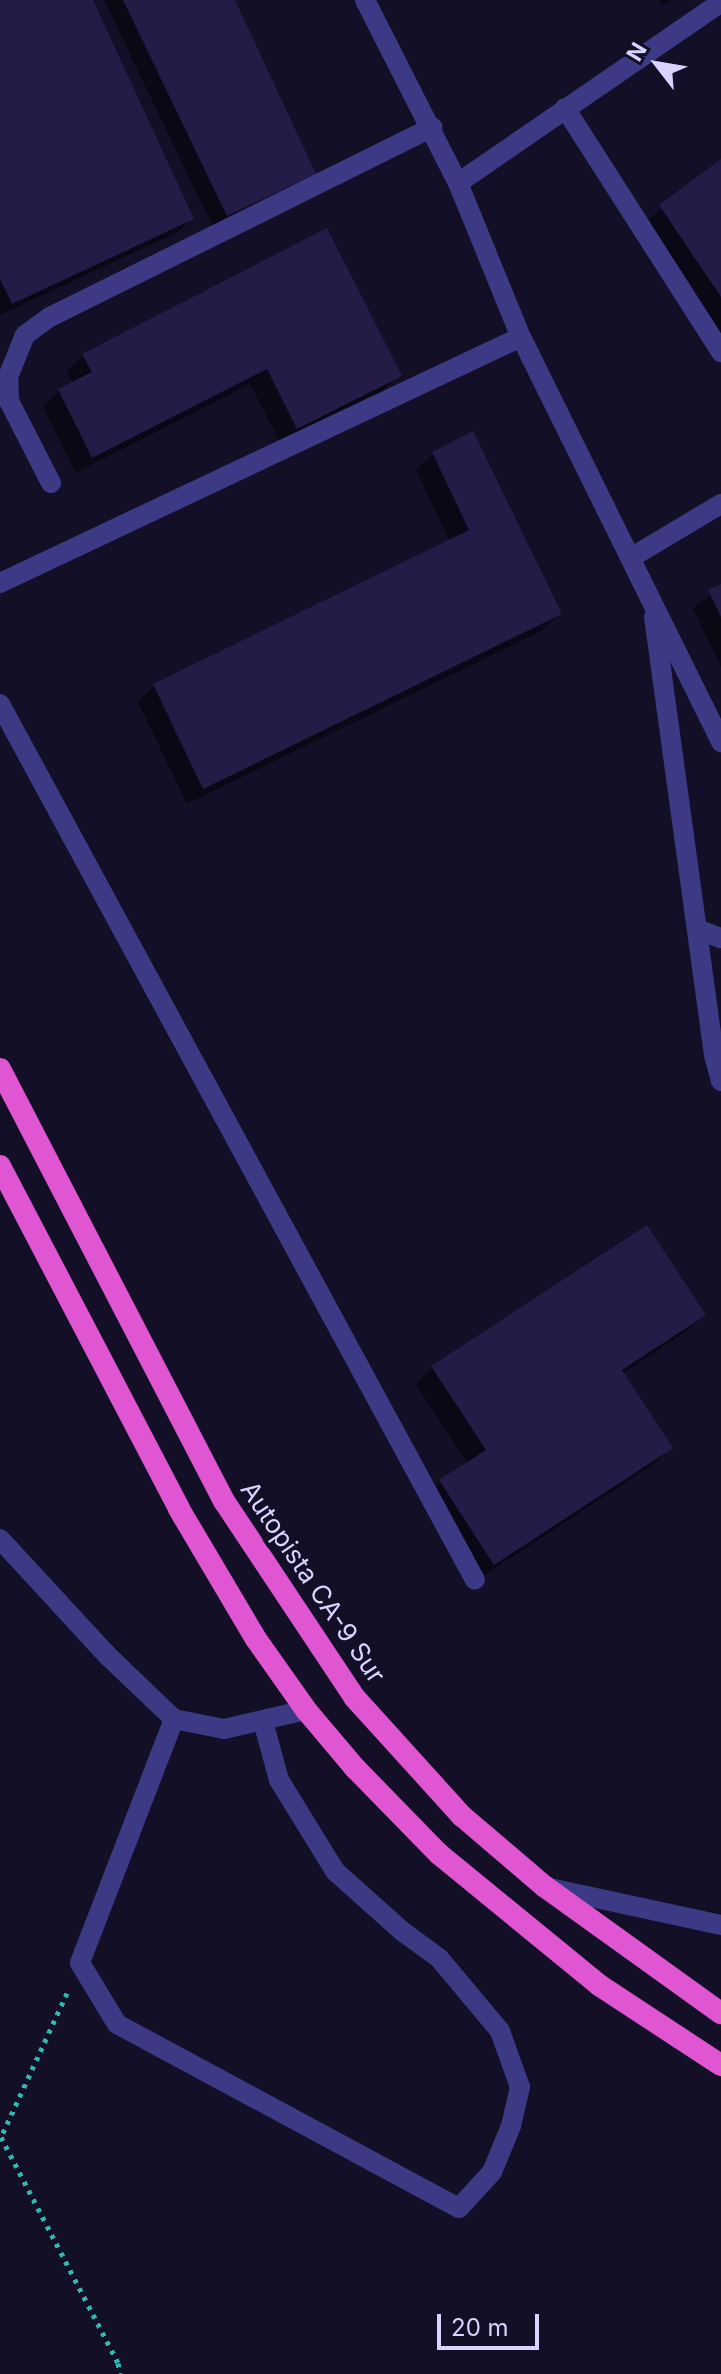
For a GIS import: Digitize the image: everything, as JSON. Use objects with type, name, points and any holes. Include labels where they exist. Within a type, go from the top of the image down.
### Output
[{"type":"highway","name":"Autopista CA-9 Sur","points":[[0,1069],[224,1501],[354,1697],[462,1816],[544,1886],[721,2013]]},
{"type":"highway","points":[[0,1166],[179,1509],[256,1639],[306,1710],[355,1768],[439,1854],[599,1985],[721,2065]]},
{"type":"street","points":[[365,0],[432,127],[521,337],[721,742]]},
{"type":"street","points":[[458,183],[721,2]]},
{"type":"street","points":[[565,108],[721,352]]},
{"type":"street","points":[[51,483],[9,401],[8,377],[25,335],[50,317],[432,127]]},
{"type":"street","points":[[0,583],[521,337]]},
{"type":"street","points":[[632,557],[721,504]]},
{"type":"street","points":[[651,597],[714,1055],[721,1081]]},
{"type":"street","points":[[0,704],[475,1580]]},
{"type":"street","points":[[697,929],[721,938]]},
{"type":"street","points":[[0,1539],[108,1656],[174,1719],[224,1729],[306,1710]]},
{"type":"street","points":[[174,1719],[80,1963],[117,2024],[459,2208],[492,2172],[511,2126],[520,2087],[500,2031],[439,1958],[402,1931],[335,1871],[279,1780],[263,1721]]},
{"type":"street","points":[[544,1886],[721,1925]]},
{"type":"path","points":[[80,1963],[1,2137],[118,2363],[120,2374]]},
{"type":"building","points":[[0,0],[93,0],[194,219],[12,304],[0,279]]},
{"type":"building","points":[[123,0],[235,0],[316,174],[227,216]]},
{"type":"building","points":[[721,159],[721,297],[659,205]]},
{"type":"building","points":[[327,228],[402,376],[297,429],[267,369],[92,458],[58,389],[92,372],[82,354]]},
{"type":"building","points":[[473,431],[562,614],[203,789],[153,684],[469,530],[432,452]]},
{"type":"building","points":[[721,584],[721,617],[708,590]]},
{"type":"building","points":[[647,1225],[706,1315],[622,1370],[673,1448],[494,1565],[439,1480],[486,1450],[431,1366]]}]
